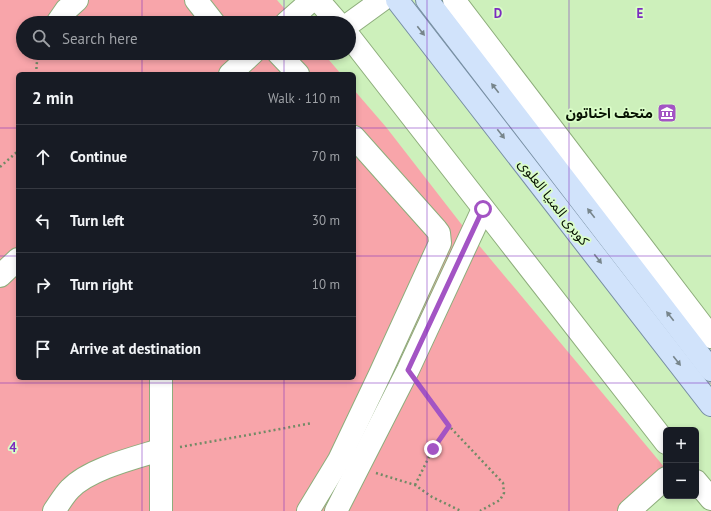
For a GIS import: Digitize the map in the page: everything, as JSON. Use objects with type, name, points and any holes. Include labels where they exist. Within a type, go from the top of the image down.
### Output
[{"type":"main road","name":"كوبرى المنيا العلوى","points":[[397,0],[711,405]]},
{"type":"main road","name":"كوبرى المنيا العلوى","points":[[427,0],[711,370]]},
{"type":"street","points":[[62,16],[77,0]]},
{"type":"street","points":[[196,0],[209,16]]},
{"type":"street","points":[[294,16],[312,0]]},
{"type":"street","points":[[318,0],[332,16]]},
{"type":"street","points":[[356,19],[382,0]]},
{"type":"street","points":[[454,0],[711,337]]},
{"type":"street","points":[[356,45],[663,439]]},
{"type":"street","points":[[285,60],[296,72]]},
{"type":"street","points":[[308,511],[339,460],[440,243],[439,233],[436,228],[356,139]]},
{"type":"street","points":[[336,511],[408,370],[483,209]]},
{"type":"street","points":[[0,276],[16,261]]},
{"type":"street","points":[[160,380],[161,511]]},
{"type":"street","points":[[54,511],[70,489],[81,480],[112,465],[160,450]]},
{"type":"street","points":[[629,511],[663,481]]},
{"type":"street","points":[[699,485],[711,499]]},
{"type":"path","points":[[36,72],[37,60]]},
{"type":"path","points":[[0,167],[16,153]]},
{"type":"path","points":[[408,370],[449,426],[503,483],[504,493],[500,500],[480,511]]},
{"type":"path","points":[[160,450],[248,436],[312,423]]},
{"type":"path","points":[[415,485],[433,449],[449,426]]},
{"type":"path","points":[[359,467],[415,485],[432,496],[461,511]]},
{"type":"shaded area","points":[[0,0],[277,0],[291,16],[16,16],[16,60],[329,60],[339,72],[16,72],[16,380],[356,380],[356,92],[386,127],[462,225],[663,466],[663,470],[618,511],[0,511]]},
{"type":"place","name":"متحف اخناتون","points":[[667,113]]},
{"type":"route","points":[[433,449],[449,426],[408,370],[483,209]]}]
